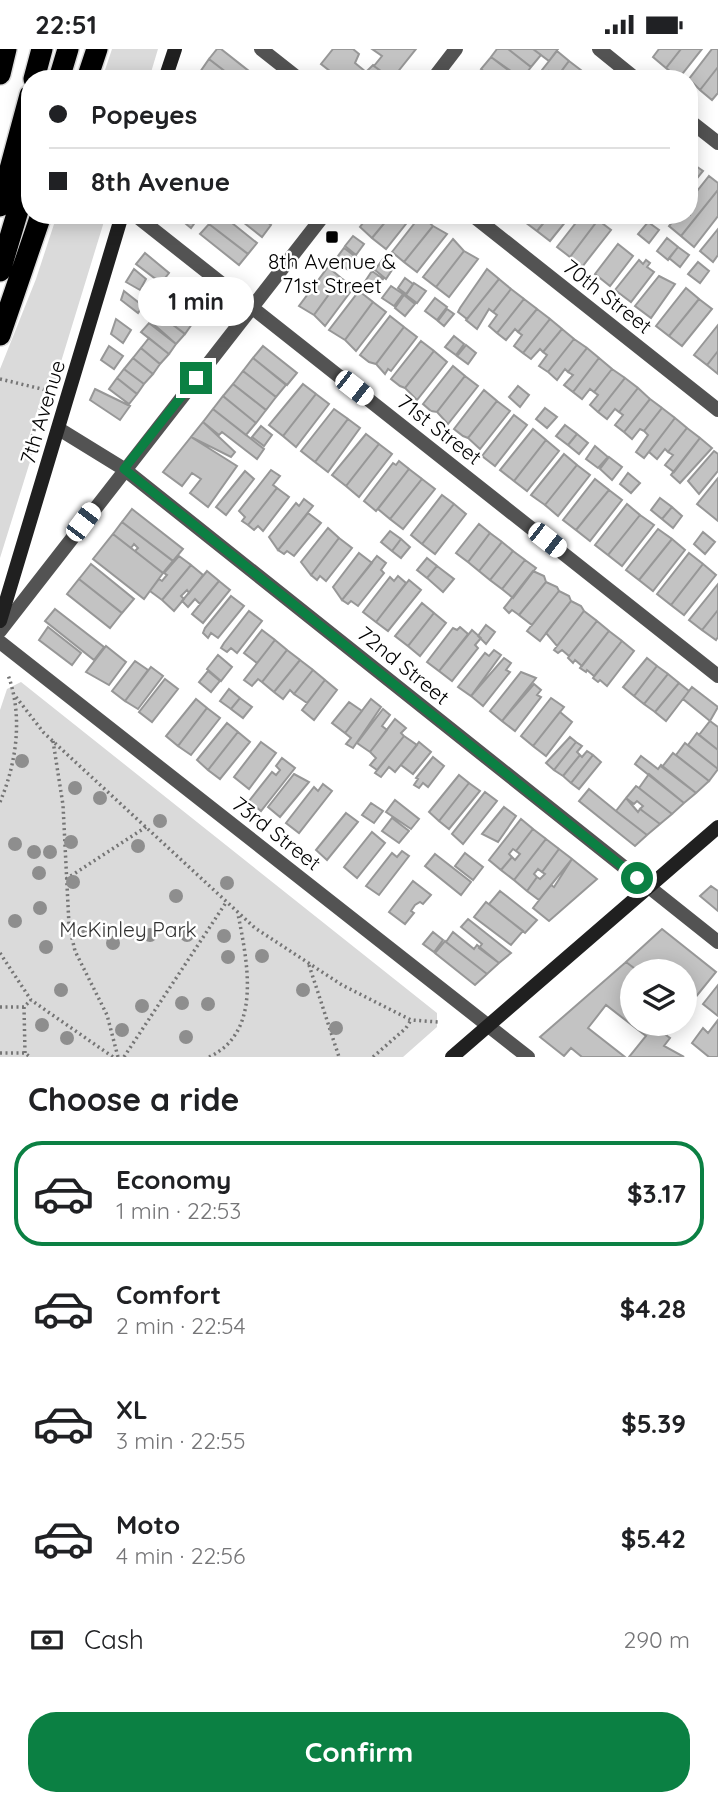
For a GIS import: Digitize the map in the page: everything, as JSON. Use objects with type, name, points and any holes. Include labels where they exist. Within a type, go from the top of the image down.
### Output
[{"type":"highway","points":[[0,74],[6,49]]},
{"type":"highway","points":[[36,70],[42,49]]},
{"type":"highway","points":[[49,70],[55,49]]},
{"type":"highway","points":[[62,70],[68,49]]},
{"type":"highway","points":[[90,70],[97,49]]},
{"type":"highway","points":[[0,207],[21,129]]},
{"type":"highway","points":[[0,271],[21,199]]},
{"type":"highway","points":[[0,335],[38,224]]},
{"type":"main road","points":[[168,70],[175,49]]},
{"type":"main road","name":"7th Avenue","points":[[0,621],[118,224]]},
{"type":"main road","points":[[452,1057],[718,827]]},
{"type":"street","points":[[261,49],[288,70]]},
{"type":"street","points":[[440,70],[456,49]]},
{"type":"street","points":[[599,49],[625,70]]},
{"type":"street","points":[[698,127],[718,143]]},
{"type":"street","name":"71st Street","points":[[146,224],[718,676]]},
{"type":"street","points":[[0,631],[317,224]]},
{"type":"street","name":"70th Street","points":[[482,224],[718,410]]},
{"type":"street","name":"72nd Street","points":[[59,429],[124,469],[718,942]]},
{"type":"street","name":"73rd Street","points":[[0,642],[528,1057]]},
{"type":"path","points":[[0,379],[46,390],[29,447],[34,447]]},
{"type":"path","points":[[0,802],[16,746],[16,697],[8,675]]},
{"type":"path","points":[[16,697],[53,741],[255,928],[342,985],[411,1020],[438,1022]]},
{"type":"path","points":[[53,741],[63,805],[66,879],[75,951],[107,1015],[116,1057]]},
{"type":"path","points":[[66,879],[146,827]]},
{"type":"path","points":[[124,1057],[227,901]]},
{"type":"path","points":[[209,1057],[223,1051],[239,1029],[248,1001],[247,960],[238,912]]},
{"type":"path","points":[[0,953],[31,1000],[116,1057]]},
{"type":"path","points":[[308,963],[340,1057]]},
{"type":"path","points":[[0,1007],[24,1007],[31,1000]]},
{"type":"path","points":[[24,1007],[25,1053]]},
{"type":"path","points":[[373,1057],[411,1020]]},
{"type":"path","points":[[104,1057],[108,1052]]},
{"type":"path","points":[[0,1053],[25,1053],[30,1057]]},
{"type":"green space","points":[[112,49],[158,49],[152,70],[105,70]]},
{"type":"green space","points":[[54,224],[103,224],[53,388],[45,386],[25,449],[33,452],[0,558],[0,369],[36,279]]},
{"type":"green space","name":"McKinley Park","points":[[21,682],[437,1013],[437,1027],[403,1057],[0,1057],[0,710],[7,689]]},
{"type":"building","points":[[217,49],[221,49],[248,70],[223,70],[209,59]]},
{"type":"building","points":[[333,49],[353,49],[359,54],[355,63],[364,70],[329,70],[321,64]]},
{"type":"building","points":[[372,49],[416,49],[399,70],[380,70],[374,66],[382,56]]},
{"type":"building","points":[[497,49],[508,49],[531,67],[529,70],[509,70],[491,57]]},
{"type":"building","points":[[508,49],[533,49],[541,55],[531,67]]},
{"type":"building","points":[[533,49],[558,49],[549,61]]},
{"type":"building","points":[[659,49],[681,49],[666,68],[653,57]]},
{"type":"building","points":[[681,49],[702,49],[685,70],[666,68]]},
{"type":"building","points":[[712,49],[718,49],[718,67],[700,90],[696,70]]},
{"type":"building","points":[[557,51],[569,61],[562,70],[542,70]]},
{"type":"building","points":[[491,57],[508,70],[482,70]]},
{"type":"building","points":[[209,59],[223,70],[201,70]]},
{"type":"building","points":[[569,61],[581,70],[562,70]]},
{"type":"building","points":[[718,67],[718,93],[712,100],[700,90]]},
{"type":"building","points":[[709,176],[718,183],[718,190],[698,215],[698,190]]},
{"type":"building","points":[[718,190],[718,216],[694,247],[681,236],[691,224],[698,224],[698,215]]},
{"type":"building","points":[[209,224],[233,224],[257,243],[248,254]]},
{"type":"building","points":[[209,224],[248,254],[239,265],[200,234]]},
{"type":"building","points":[[245,224],[271,225],[262,237]]},
{"type":"building","points":[[362,224],[384,224],[372,238],[360,227]]},
{"type":"building","points":[[384,224],[406,224],[386,249],[372,238]]},
{"type":"building","points":[[414,224],[433,226],[404,262],[392,252]]},
{"type":"building","points":[[528,224],[543,224],[537,231]]},
{"type":"building","points":[[543,224],[564,224],[550,241],[537,231]]},
{"type":"building","points":[[575,224],[595,224],[570,257],[557,247]]},
{"type":"building","points":[[595,224],[603,224],[611,230],[582,267],[570,257]]},
{"type":"building","points":[[646,224],[659,230],[649,243],[638,234]]},
{"type":"building","points":[[671,224],[691,224],[681,236],[669,226]]},
{"type":"building","points":[[433,226],[447,234],[417,272],[404,262]]},
{"type":"building","points":[[718,229],[718,255],[713,262],[700,251]]},
{"type":"building","points":[[353,236],[364,244],[356,255],[345,246]]},
{"type":"building","points":[[667,238],[678,247],[668,260],[657,251]]},
{"type":"building","points":[[453,239],[464,251],[436,287],[423,277]]},
{"type":"building","points":[[618,244],[633,256],[610,286],[595,274]]},
{"type":"building","points":[[678,247],[689,255],[680,267],[669,258]]},
{"type":"building","points":[[344,248],[356,257],[347,269],[335,260]]},
{"type":"building","points":[[464,251],[478,259],[449,297],[436,287]]},
{"type":"building","points":[[145,253],[169,273],[161,283],[136,264]]},
{"type":"building","points":[[383,259],[394,267],[386,279],[375,270]]},
{"type":"building","points":[[639,260],[643,264],[646,260],[650,263],[647,267],[654,272],[631,302],[615,290]]},
{"type":"building","points":[[698,262],[709,271],[700,283],[688,274]]},
{"type":"building","points":[[328,267],[341,278],[314,315],[299,306]]},
{"type":"building","points":[[134,269],[146,279],[140,290],[126,282]]},
{"type":"building","points":[[487,269],[499,279],[467,319],[458,312]]},
{"type":"building","points":[[372,271],[383,279],[375,291],[364,283]]},
{"type":"building","points":[[659,276],[675,284],[651,318],[635,306]]},
{"type":"building","points":[[341,278],[354,287],[325,326],[314,315]]},
{"type":"building","points":[[405,278],[413,284],[406,294],[398,288]]},
{"type":"building","points":[[499,279],[511,289],[493,312],[489,309],[477,329],[466,320]]},
{"type":"building","points":[[414,283],[426,291],[417,303],[406,295]]},
{"type":"building","points":[[391,286],[403,294],[394,306],[382,298]]},
{"type":"building","points":[[189,287],[209,303],[200,314],[181,298]]},
{"type":"building","points":[[686,288],[699,299],[669,336],[656,326]]},
{"type":"building","points":[[511,289],[524,299],[497,333],[489,326],[497,315],[493,312]]},
{"type":"building","points":[[124,291],[143,306],[138,313],[121,300]]},
{"type":"building","points":[[359,291],[373,302],[345,340],[329,330]]},
{"type":"building","points":[[171,294],[200,314],[192,324],[165,302]]},
{"type":"building","points":[[404,295],[415,304],[405,316],[395,308]]},
{"type":"building","points":[[435,298],[447,307],[437,320],[425,311]]},
{"type":"building","points":[[524,299],[537,309],[518,332],[515,329],[506,340],[497,333]]},
{"type":"building","points":[[699,299],[712,309],[682,346],[669,336]]},
{"type":"building","points":[[373,302],[386,312],[356,351],[345,340]]},
{"type":"building","points":[[172,308],[192,324],[185,334],[164,318]]},
{"type":"building","points":[[447,309],[454,314],[444,326],[438,321]]},
{"type":"building","points":[[537,309],[550,319],[523,353],[514,346],[522,335],[518,332]]},
{"type":"building","points":[[155,315],[162,321],[164,318],[185,334],[176,344],[150,321]]},
{"type":"building","points":[[390,316],[404,327],[376,364],[369,362],[360,355]]},
{"type":"building","points":[[116,319],[131,330],[123,343],[111,334]]},
{"type":"building","points":[[550,319],[562,329],[543,352],[540,349],[531,359],[523,353]]},
{"type":"building","points":[[149,323],[176,344],[169,354],[141,332]]},
{"type":"building","points":[[718,325],[718,351],[707,365],[694,355]]},
{"type":"building","points":[[404,327],[417,337],[391,371],[388,369],[385,374],[376,364]]},
{"type":"building","points":[[562,329],[574,339],[548,372],[539,366],[547,355],[543,352]]},
{"type":"building","points":[[454,336],[464,344],[456,355],[445,347]]},
{"type":"building","points":[[149,338],[169,354],[160,364],[141,348]]},
{"type":"building","points":[[574,339],[587,348],[568,372],[565,369],[557,380],[548,372]]},
{"type":"building","points":[[421,341],[434,351],[405,388],[400,386],[391,379]]},
{"type":"building","points":[[466,345],[476,353],[468,364],[457,356]]},
{"type":"building","points":[[109,346],[123,356],[114,369],[101,360]]},
{"type":"building","points":[[263,346],[297,373],[287,385],[253,358]]},
{"type":"building","points":[[141,348],[160,364],[153,374],[133,358]]},
{"type":"building","points":[[587,348],[599,358],[573,392],[564,385],[573,375],[568,372]]},
{"type":"building","points":[[434,351],[447,362],[417,400],[405,388]]},
{"type":"building","points":[[718,351],[718,374],[707,365]]},
{"type":"building","points":[[133,358],[153,374],[144,384],[124,369]]},
{"type":"building","points":[[253,358],[286,385],[276,397],[243,371]]},
{"type":"building","points":[[599,358],[612,369],[594,392],[590,389],[582,399],[573,392]]},
{"type":"building","points":[[453,366],[465,376],[437,412],[431,411],[423,404]]},
{"type":"building","points":[[124,369],[144,384],[137,394],[117,378]]},
{"type":"building","points":[[612,369],[625,378],[598,412],[590,405],[598,395],[594,392]]},
{"type":"building","points":[[243,371],[276,397],[266,410],[233,384]]},
{"type":"building","points":[[465,376],[478,386],[448,424],[437,412]]},
{"type":"building","points":[[117,378],[137,394],[129,404],[109,389]]},
{"type":"building","points":[[625,378],[638,388],[619,412],[615,409],[607,419],[598,412]]},
{"type":"building","points":[[233,384],[266,410],[256,423],[223,396]]},
{"type":"building","points":[[303,384],[316,394],[283,436],[269,425]]},
{"type":"building","points":[[518,386],[529,395],[520,407],[509,397]]},
{"type":"building","points":[[638,388],[650,399],[624,432],[615,425],[623,415],[619,412]]},
{"type":"building","points":[[95,389],[130,406],[120,420],[90,400]]},
{"type":"building","points":[[484,390],[497,401],[468,438],[454,429]]},
{"type":"building","points":[[316,394],[329,404],[296,447],[283,436]]},
{"type":"building","points":[[223,396],[256,423],[246,435],[213,409]]},
{"type":"building","points":[[650,399],[662,408],[644,431],[640,429],[632,439],[624,432]]},
{"type":"building","points":[[497,401],[510,411],[480,449],[468,438]]},
{"type":"building","points":[[545,408],[557,417],[547,428],[536,419]]},
{"type":"building","points":[[662,408],[675,418],[644,458],[636,452],[648,435],[644,431]]},
{"type":"building","points":[[213,409],[264,449],[257,459],[222,432],[219,435],[203,422]]},
{"type":"building","points":[[334,409],[348,419],[315,462],[301,451]]},
{"type":"building","points":[[514,415],[527,425],[495,466],[482,456]]},
{"type":"building","points":[[675,418],[687,428],[668,452],[665,449],[657,459],[649,452]]},
{"type":"building","points":[[348,419],[360,428],[328,472],[315,462]]},
{"type":"building","points":[[203,422],[235,452],[231,457],[191,437]]},
{"type":"building","points":[[565,425],[577,434],[568,445],[556,436]]},
{"type":"building","points":[[261,426],[272,435],[264,446],[252,437]]},
{"type":"building","points":[[687,428],[700,438],[674,472],[665,465],[673,455],[668,452]]},
{"type":"building","points":[[533,429],[546,440],[514,481],[500,470]]},
{"type":"building","points":[[366,434],[379,444],[346,486],[332,475]]},
{"type":"building","points":[[577,434],[588,443],[579,454],[568,445]]},
{"type":"building","points":[[191,437],[237,466],[208,507],[190,493],[201,479],[192,473],[182,486],[163,472]]},
{"type":"building","points":[[700,438],[712,448],[680,483],[671,475]]},
{"type":"building","points":[[546,440],[559,451],[527,491],[514,481]]},
{"type":"building","points":[[379,444],[392,454],[359,497],[346,486]]},
{"type":"building","points":[[595,446],[608,457],[598,468],[586,459]]},
{"type":"building","points":[[714,451],[718,454],[718,471],[699,494],[688,481]]},
{"type":"building","points":[[564,454],[577,465],[545,505],[531,495]]},
{"type":"building","points":[[609,457],[622,467],[612,480],[600,469]]},
{"type":"building","points":[[399,461],[409,469],[376,511],[364,501],[393,463],[396,465]]},
{"type":"building","points":[[577,465],[590,475],[558,516],[545,505]]},
{"type":"building","points":[[409,469],[422,479],[390,519],[378,509]]},
{"type":"building","points":[[271,470],[280,476],[273,485],[277,488],[248,525],[242,521],[245,517],[239,511]]},
{"type":"building","points":[[245,471],[254,479],[226,515],[216,507]]},
{"type":"building","points":[[628,473],[640,483],[631,493],[620,484]]},
{"type":"building","points":[[718,478],[718,521],[697,504]]},
{"type":"building","points":[[422,479],[435,489],[403,529],[390,519]]},
{"type":"building","points":[[595,479],[609,490],[576,530],[563,520]]},
{"type":"building","points":[[277,488],[289,497],[263,531],[258,526],[254,530],[248,525]]},
{"type":"building","points":[[609,490],[622,500],[590,541],[576,530]]},
{"type":"building","points":[[442,495],[454,504],[422,544],[411,535]]},
{"type":"building","points":[[660,498],[672,507],[662,519],[651,510]]},
{"type":"building","points":[[304,499],[313,506],[278,550],[269,537],[296,503],[299,506]]},
{"type":"building","points":[[454,504],[466,514],[435,554],[422,544]]},
{"type":"building","points":[[627,504],[640,515],[608,555],[595,545]]},
{"type":"building","points":[[672,507],[682,516],[673,528],[662,519]]},
{"type":"building","points":[[132,509],[183,549],[173,561],[122,522]]},
{"type":"building","points":[[308,513],[321,523],[294,556],[287,551],[284,554],[278,550]]},
{"type":"building","points":[[640,515],[654,525],[622,566],[608,555]]},
{"type":"building","points":[[122,522],[173,561],[163,573],[135,551],[138,548],[134,544],[131,548],[113,534]]},
{"type":"building","points":[[479,524],[490,533],[468,562],[456,553]]},
{"type":"building","points":[[328,528],[339,538],[311,575],[301,562]]},
{"type":"building","points":[[658,529],[672,539],[639,580],[626,570]]},
{"type":"building","points":[[390,531],[401,539],[392,551],[381,542]]},
{"type":"building","points":[[703,532],[715,542],[705,554],[694,544]]},
{"type":"building","points":[[490,533],[502,542],[479,571],[468,562]]},
{"type":"building","points":[[113,534],[163,573],[144,599],[93,559]]},
{"type":"building","points":[[339,538],[352,548],[326,581],[320,576],[317,580],[311,575]]},
{"type":"building","points":[[401,539],[410,547],[401,558],[392,551]]},
{"type":"building","points":[[672,539],[685,550],[653,591],[639,580]]},
{"type":"building","points":[[502,542],[513,551],[490,580],[479,571]]},
{"type":"building","points":[[513,551],[525,560],[502,589],[490,580]]},
{"type":"building","points":[[359,553],[372,563],[342,600],[333,587]]},
{"type":"building","points":[[689,553],[703,564],[671,605],[657,594]]},
{"type":"building","points":[[179,556],[191,565],[162,600],[150,591],[159,579],[162,581],[167,575],[164,573]]},
{"type":"building","points":[[377,556],[386,563],[381,570],[384,573],[358,606],[351,601],[348,604],[342,600]]},
{"type":"building","points":[[427,558],[437,566],[427,578],[417,570]]},
{"type":"building","points":[[525,560],[536,568],[513,598],[502,589]]},
{"type":"building","points":[[91,564],[134,599],[122,613],[79,579]]},
{"type":"building","points":[[703,564],[716,575],[684,615],[671,605]]},
{"type":"building","points":[[191,565],[203,575],[189,593],[187,590],[181,596],[184,599],[174,611],[162,600]]},
{"type":"building","points":[[437,566],[454,579],[443,592],[427,578]]},
{"type":"building","points":[[207,571],[219,581],[200,604],[195,599],[188,607],[182,601]]},
{"type":"building","points":[[533,571],[544,576],[546,582],[519,615],[512,610],[509,613],[504,608]]},
{"type":"building","points":[[398,576],[406,583],[376,622],[363,612],[390,577],[394,581]]},
{"type":"building","points":[[79,579],[122,613],[110,628],[67,594]]},
{"type":"building","points":[[409,580],[421,590],[388,631],[376,622]]},
{"type":"building","points":[[219,581],[230,590],[203,623],[192,614]]},
{"type":"building","points":[[546,582],[557,587],[559,591],[532,625],[519,615]]},
{"type":"building","points":[[718,584],[718,610],[702,630],[689,620]]},
{"type":"building","points":[[559,591],[569,596],[571,601],[540,641],[527,631]]},
{"type":"building","points":[[231,596],[244,606],[218,638],[211,633],[208,638],[203,633],[205,628]]},
{"type":"building","points":[[571,601],[581,606],[584,611],[557,646],[546,633]]},
{"type":"building","points":[[422,603],[434,613],[408,646],[395,636]]},
{"type":"building","points":[[55,609],[104,647],[94,660],[45,621]]},
{"type":"building","points":[[718,610],[718,637],[716,640],[702,630]]},
{"type":"building","points":[[249,611],[262,621],[237,653],[231,648],[227,652],[221,648]]},
{"type":"building","points":[[584,611],[597,621],[569,656],[562,650],[558,653],[554,650]]},
{"type":"building","points":[[434,613],[446,623],[420,656],[408,646]]},
{"type":"building","points":[[597,621],[609,631],[582,666],[575,660],[573,663],[568,658]]},
{"type":"building","points":[[486,625],[495,632],[486,644],[478,636]]},
{"type":"building","points":[[48,627],[81,653],[72,665],[39,640]]},
{"type":"building","points":[[460,627],[468,634],[439,671],[427,662],[453,628],[457,630]]},
{"type":"building","points":[[262,630],[275,640],[257,663],[244,653]]},
{"type":"building","points":[[472,630],[481,638],[475,645],[478,648],[452,681],[439,671]]},
{"type":"building","points":[[609,631],[622,641],[594,676],[580,668]]},
{"type":"building","points":[[275,640],[287,650],[262,682],[258,679],[252,686],[244,680]]},
{"type":"building","points":[[622,641],[634,651],[607,686],[600,680],[598,682],[593,678]]},
{"type":"building","points":[[106,646],[126,662],[109,685],[86,672]]},
{"type":"building","points":[[287,650],[300,660],[274,692],[262,682]]},
{"type":"building","points":[[494,650],[501,655],[471,696],[458,687],[485,653],[489,656]]},
{"type":"building","points":[[218,655],[232,667],[221,681],[207,669]]},
{"type":"building","points":[[504,658],[511,663],[506,670],[510,672],[483,706],[471,696]]},
{"type":"building","points":[[647,658],[657,666],[634,696],[623,687]]},
{"type":"building","points":[[300,660],[313,670],[294,694],[290,690],[283,699],[274,692]]},
{"type":"building","points":[[135,661],[148,670],[125,701],[112,691]]},
{"type":"building","points":[[657,666],[668,674],[644,704],[634,696]]},
{"type":"building","points":[[151,667],[163,676],[138,709],[125,701]]},
{"type":"building","points":[[313,670],[325,680],[307,703],[294,694]]},
{"type":"building","points":[[208,671],[220,681],[211,692],[199,682]]},
{"type":"building","points":[[521,672],[536,678],[502,721],[490,711]]},
{"type":"building","points":[[668,674],[679,683],[655,712],[644,704]]},
{"type":"building","points":[[165,679],[178,689],[152,722],[139,712]]},
{"type":"building","points":[[325,680],[337,690],[314,720],[302,710]]},
{"type":"building","points":[[679,683],[689,691],[666,721],[655,712]]},
{"type":"building","points":[[534,684],[541,690],[537,695],[541,697],[515,731],[502,721]]},
{"type":"building","points":[[692,687],[718,707],[710,721],[683,699]]},
{"type":"building","points":[[229,689],[240,698],[231,709],[220,701]]},
{"type":"building","points":[[240,698],[252,707],[243,718],[231,709]]},
{"type":"building","points":[[551,698],[564,707],[533,746],[521,736]]},
{"type":"building","points":[[196,699],[207,708],[178,746],[166,736]]},
{"type":"building","points":[[371,699],[381,707],[353,748],[346,744],[351,738],[345,733]]},
{"type":"building","points":[[349,702],[362,711],[345,733],[332,723]]},
{"type":"building","points":[[207,708],[220,718],[191,755],[178,746]]},
{"type":"building","points":[[383,709],[390,715],[382,726],[387,730],[370,752],[357,743]]},
{"type":"building","points":[[560,712],[572,722],[546,756],[533,746]]},
{"type":"building","points":[[395,719],[406,728],[401,733],[404,736],[377,770],[370,765],[376,758],[370,752]]},
{"type":"building","points":[[710,721],[718,727],[718,750],[699,735]]},
{"type":"building","points":[[227,723],[238,732],[208,770],[197,760]]},
{"type":"building","points":[[238,732],[250,742],[220,779],[208,770]]},
{"type":"building","points":[[697,733],[718,750],[718,769],[688,745]]},
{"type":"building","points":[[404,736],[417,745],[395,772],[389,767],[381,777],[375,773]]},
{"type":"building","points":[[570,737],[576,742],[554,770],[546,763]]},
{"type":"building","points":[[261,742],[276,753],[249,789],[234,777]]},
{"type":"building","points":[[419,742],[431,752],[413,774],[401,765]]},
{"type":"building","points":[[576,742],[582,746],[577,752],[580,755],[563,776],[554,770]]},
{"type":"building","points":[[685,743],[718,769],[709,781],[676,755]]},
{"type":"building","points":[[587,751],[593,755],[571,783],[563,776],[580,755],[582,757]]},
{"type":"building","points":[[673,753],[709,781],[696,793],[662,767]]},
{"type":"building","points":[[593,755],[601,762],[579,789],[571,783]]},
{"type":"building","points":[[641,756],[658,769],[661,765],[696,793],[684,803],[635,764]]},
{"type":"building","points":[[433,757],[444,766],[428,787],[423,783],[419,788],[414,785],[418,779],[416,778]]},
{"type":"building","points":[[282,758],[295,768],[261,811],[249,801],[272,772],[276,775],[280,770],[276,766]]},
{"type":"building","points":[[294,774],[309,782],[280,817],[268,807]]},
{"type":"building","points":[[649,774],[684,803],[672,814],[639,788]]},
{"type":"building","points":[[459,775],[469,783],[439,821],[429,812]]},
{"type":"building","points":[[469,783],[480,791],[449,829],[439,821]]},
{"type":"building","points":[[323,784],[332,791],[299,833],[286,823],[314,787],[318,791]]},
{"type":"building","points":[[636,786],[672,814],[660,824],[640,809],[643,806],[637,801],[634,804],[626,798]]},
{"type":"building","points":[[589,789],[647,835],[635,846],[579,801]]},
{"type":"building","points":[[485,792],[497,801],[463,844],[452,834]]},
{"type":"building","points":[[626,798],[638,812],[640,809],[660,824],[647,835],[616,811]]},
{"type":"building","points":[[395,800],[419,819],[411,829],[386,812]]},
{"type":"building","points":[[371,803],[383,811],[374,823],[362,815]]},
{"type":"building","points":[[504,807],[516,816],[498,842],[482,834]]},
{"type":"building","points":[[346,813],[358,822],[327,860],[316,850]]},
{"type":"building","points":[[392,818],[409,831],[399,843],[382,831]]},
{"type":"building","points":[[521,819],[533,829],[516,851],[513,849],[509,854],[512,857],[501,870],[489,860]]},
{"type":"building","points":[[533,829],[546,839],[514,880],[501,870],[512,857],[515,860],[520,854],[516,851]]},
{"type":"building","points":[[372,832],[385,843],[357,878],[344,867]]},
{"type":"building","points":[[546,839],[559,849],[542,872],[538,869],[534,874],[537,877],[527,891],[514,880]]},
{"type":"building","points":[[559,849],[572,859],[539,900],[527,891],[537,877],[540,879],[545,874],[542,872]]},
{"type":"building","points":[[402,851],[409,856],[379,895],[366,886],[392,853],[397,857]]},
{"type":"building","points":[[465,853],[483,867],[473,880],[455,866]]},
{"type":"building","points":[[435,854],[471,882],[461,895],[425,866]]},
{"type":"building","points":[[572,859],[597,879],[549,921],[533,908],[551,885],[554,887]]},
{"type":"building","points":[[413,881],[431,895],[423,904],[420,902],[415,905],[411,911],[414,913],[405,924],[389,912]]},
{"type":"building","points":[[711,886],[718,891],[718,911],[700,896]]},
{"type":"building","points":[[500,891],[537,920],[525,933],[489,904]]},
{"type":"building","points":[[486,902],[523,931],[511,945],[474,917]]},
{"type":"building","points":[[468,919],[511,953],[499,963],[479,948],[482,944],[461,927]]},
{"type":"building","points":[[662,929],[716,972],[697,995],[697,959],[629,959]]},
{"type":"building","points":[[433,932],[443,940],[434,952],[423,944]]},
{"type":"building","points":[[453,932],[474,949],[477,945],[499,963],[487,974],[446,942]]},
{"type":"building","points":[[445,941],[487,974],[475,985],[435,953]]},
{"type":"building","points":[[620,967],[620,1016],[606,1005],[588,1028],[625,1057],[582,1057],[571,1048],[564,1056],[540,1037]]},
{"type":"building","points":[[718,985],[718,1016],[703,1004]]},
{"type":"building","points":[[718,1020],[718,1057],[709,1057],[692,1043],[703,1028],[708,1033]]},
{"type":"building","points":[[646,1036],[667,1036],[670,1038],[664,1046],[684,1057],[629,1057]]},
{"type":"place","name":"8th Avenue & 71st Street","points":[[332,237]]},
{"type":"route","points":[[196,378],[124,469],[637,878]]}]
